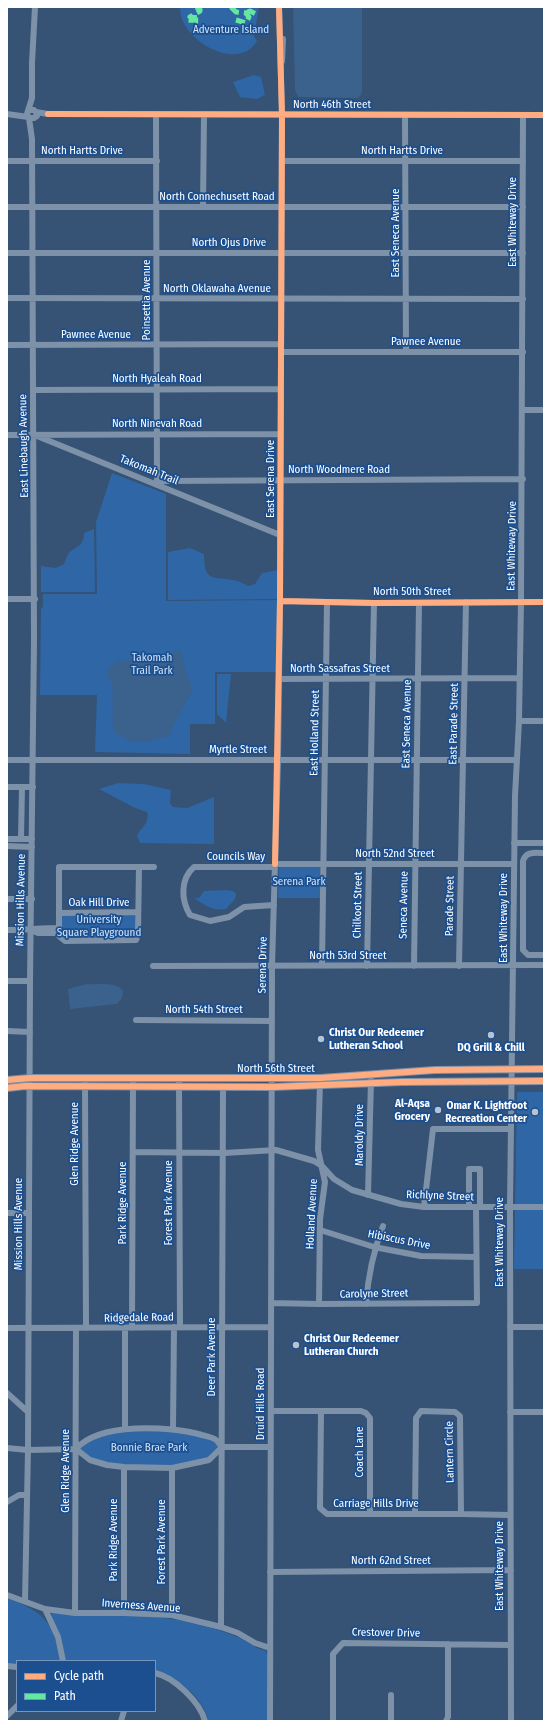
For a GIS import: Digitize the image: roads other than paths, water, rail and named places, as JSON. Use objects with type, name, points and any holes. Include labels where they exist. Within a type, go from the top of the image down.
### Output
[{"type":"main road","name":"North 56th Street","points":[[7,1080],[30,1082],[272,1083],[320,1082],[454,1070],[544,1069]]},
{"type":"main road","points":[[454,1070],[454,1081]]},
{"type":"main road","name":"North 56th Street","points":[[371,1078],[454,1081],[544,1081]]},
{"type":"main road","name":"North 56th Street","points":[[7,1088],[30,1082]]},
{"type":"main road","name":"North 56th Street","points":[[179,1082],[223,1086],[272,1083]]},
{"type":"street","name":"East Linebaugh Avenue","points":[[33,788],[32,760],[35,599],[32,345],[32,63],[34,7]]},
{"type":"street","points":[[279,7],[279,54],[282,65]]},
{"type":"street","points":[[282,65],[284,56],[283,7]]},
{"type":"street","name":"East Serena Drive","points":[[276,844],[281,480],[282,65]]},
{"type":"street","name":"North 46th Street","points":[[7,114],[544,115]]},
{"type":"street","name":"East Seneca Avenue","points":[[405,114],[406,352]]},
{"type":"street","name":"East Whiteway Drive","points":[[511,1721],[510,1207],[514,843],[522,602],[523,114]]},
{"type":"street","name":"Poinsettia Avenue","points":[[156,115],[158,389],[157,485]]},
{"type":"street","points":[[203,207],[204,115]]},
{"type":"street","name":"North Hartts Drive","points":[[7,161],[157,161]]},
{"type":"street","name":"North Hartts Drive","points":[[282,161],[523,161]]},
{"type":"street","name":"North Connechusett Road","points":[[7,207],[523,207]]},
{"type":"street","name":"North Ojus Drive","points":[[7,253],[523,253]]},
{"type":"street","name":"North Oklawaha Avenue","points":[[7,298],[523,299]]},
{"type":"street","name":"Pawnee Avenue","points":[[7,345],[281,344]]},
{"type":"street","name":"Pawnee Avenue","points":[[281,352],[523,352]]},
{"type":"street","name":"North Hyaleah Road","points":[[33,390],[281,389]]},
{"type":"street","points":[[523,410],[544,410]]},
{"type":"street","name":"North Ninevah Road","points":[[34,434],[281,434]]},
{"type":"street","name":"Takomah Trail","points":[[7,435],[34,434],[280,535]]},
{"type":"street","name":"North Woodmere Road","points":[[157,485],[164,481],[522,479]]},
{"type":"street","points":[[7,599],[35,599]]},
{"type":"street","name":"North 50th Street","points":[[280,601],[374,603],[544,602]]},
{"type":"street","name":"East Holland Street","points":[[322,965],[327,602]]},
{"type":"street","name":"East Parade Street","points":[[460,847],[466,602]]},
{"type":"street","name":"Chilkoot Street","points":[[367,966],[374,603]]},
{"type":"street","name":"East Seneca Avenue","points":[[415,845],[419,603]]},
{"type":"street","name":"North Sassafras Street","points":[[279,679],[520,678]]},
{"type":"street","points":[[519,721],[544,721]]},
{"type":"street","name":"Myrtle Street","points":[[7,760],[517,760]]},
{"type":"street","points":[[7,787],[33,788]]},
{"type":"street","points":[[21,839],[22,787]]},
{"type":"street","name":"Mission Hills Avenue","points":[[25,1601],[28,1450],[30,981],[33,788]]},
{"type":"street","points":[[7,839],[32,839]]},
{"type":"street","points":[[514,843],[544,843]]},
{"type":"street","name":"Serena Drive","points":[[272,1083],[272,966],[276,844]]},
{"type":"street","name":"Seneca Avenue","points":[[414,966],[415,845]]},
{"type":"street","points":[[7,846],[32,847]]},
{"type":"street","name":"Parade Street","points":[[459,966],[460,847]]},
{"type":"street","points":[[544,853],[529,853],[525,856],[523,861],[523,950],[528,956],[544,955]]},
{"type":"street","name":"North 52nd Street","points":[[275,866],[323,863],[514,864]]},
{"type":"street","name":"Councils Way","points":[[274,905],[244,906],[229,918],[210,921],[190,915],[184,906],[184,883],[188,872],[194,867],[275,866]]},
{"type":"street","points":[[139,867],[138,934],[136,940],[65,941],[61,939],[59,931],[59,867],[139,867],[154,867]]},
{"type":"street","points":[[7,899],[32,899]]},
{"type":"street","name":"Oak Hill Drive","points":[[59,913],[138,912]]},
{"type":"street","points":[[7,930],[31,930],[38,933],[59,931]]},
{"type":"street","name":"North 53rd Street","points":[[153,966],[544,965]]},
{"type":"street","points":[[7,981],[30,981]]},
{"type":"street","name":"North 54th Street","points":[[136,1020],[272,1021]]},
{"type":"street","points":[[7,1031],[30,1032]]},
{"type":"street","name":"Maroldy Drive","points":[[368,1195],[371,1078]]},
{"type":"street","name":"Glen Ridge Avenue","points":[[85,1082],[86,1328]]},
{"type":"street","name":"Park Ridge Avenue","points":[[132,1328],[134,1152],[133,1082]]},
{"type":"street","name":"Forest Park Avenue","points":[[173,1429],[177,1327],[179,1082]]},
{"type":"street","name":"Holland Avenue","points":[[319,1304],[320,1219],[326,1182],[318,1150],[320,1082]]},
{"type":"street","name":"Druid Hills Road","points":[[270,1721],[272,1083]]},
{"type":"street","name":"Deer Park Avenue","points":[[221,1627],[224,1153],[223,1086]]},
{"type":"street","points":[[424,1207],[432,1129],[511,1129]]},
{"type":"street","name":"Richlyne Street","points":[[134,1152],[224,1153],[276,1150],[314,1161],[322,1166],[334,1179],[352,1190],[401,1204],[424,1207],[544,1207]]},
{"type":"street","points":[[469,1207],[469,1169],[480,1169],[476,1257]]},
{"type":"street","points":[[7,1213],[29,1213]]},
{"type":"street","points":[[366,1304],[368,1274],[374,1247],[383,1226]]},
{"type":"street","name":"Hibiscus Drive","points":[[320,1230],[374,1247],[421,1256],[476,1257]]},
{"type":"street","name":"Carolyne Street","points":[[271,1303],[366,1304],[477,1302],[476,1257]]},
{"type":"street","name":"Ridgedale Road","points":[[7,1328],[271,1327]]},
{"type":"street","points":[[510,1327],[544,1327]]},
{"type":"street","name":"Glen Ridge Avenue","points":[[75,1613],[76,1328]]},
{"type":"street","points":[[125,1328],[125,1429]]},
{"type":"street","points":[[7,1393],[28,1412]]},
{"type":"street","points":[[271,1411],[321,1411]]},
{"type":"street","name":"Coach Lane","points":[[321,1411],[361,1411],[366,1413],[370,1418],[370,1514]]},
{"type":"street","name":"Carriage Hills Drive","points":[[321,1411],[320,1508],[328,1514],[510,1515]]},
{"type":"street","name":"Lantern Circle","points":[[415,1514],[416,1418],[421,1411],[455,1412],[460,1416],[461,1514]]},
{"type":"street","points":[[510,1412],[544,1412]]},
{"type":"street","points":[[76,1449],[82,1441],[125,1429],[173,1429],[192,1432],[216,1439],[222,1447]]},
{"type":"street","points":[[7,1448],[28,1450],[76,1449],[90,1460],[124,1467],[172,1468],[209,1460],[222,1447],[270,1447]]},
{"type":"street","name":"Park Ridge Avenue","points":[[124,1467],[124,1613]]},
{"type":"street","name":"Forest Park Avenue","points":[[172,1468],[172,1615]]},
{"type":"street","points":[[7,1502],[19,1495],[27,1495]]},
{"type":"street","name":"North 62nd Street","points":[[270,1572],[511,1570]]},
{"type":"street","name":"Inverness Avenue","points":[[7,1595],[45,1609],[75,1613],[172,1615],[221,1627],[238,1633],[255,1644],[270,1648]]},
{"type":"street","points":[[45,1609],[58,1637],[63,1660]]},
{"type":"street","name":"Crestover Drive","points":[[333,1721],[333,1654],[343,1642],[510,1645]]},
{"type":"street","points":[[446,1721],[448,1717],[448,1644]]},
{"type":"street","points":[[156,1674],[184,1689],[198,1704],[205,1721]]},
{"type":"street","points":[[391,1695],[391,1721]]},
{"type":"street","points":[[7,1716],[16,1707]]},
{"type":"place","name":"DQ Grill & Chill","points":[[491,1035]]},
{"type":"place","name":"Christ Our Redeemer Lutheran School","points":[[321,1039]]},
{"type":"place","name":"Al-Aqsa Grocery","points":[[438,1110]]},
{"type":"place","name":"Omar K. Lightfoot Recreation Center","points":[[535,1112]]},
{"type":"place","name":"Christ Our Redeemer Lutheran Church","points":[[296,1345]]},
{"type":"park label","name":"Adventure Island","points":[[231,30]]},
{"type":"park label","name":"Takomah Trail Park","points":[[152,664]]},
{"type":"park label","name":"Serena Park","points":[[299,882]]},
{"type":"park label","name":"University Square Playground","points":[[99,926]]},
{"type":"park label","name":"Bonnie Brae Park","points":[[149,1448]]}]
